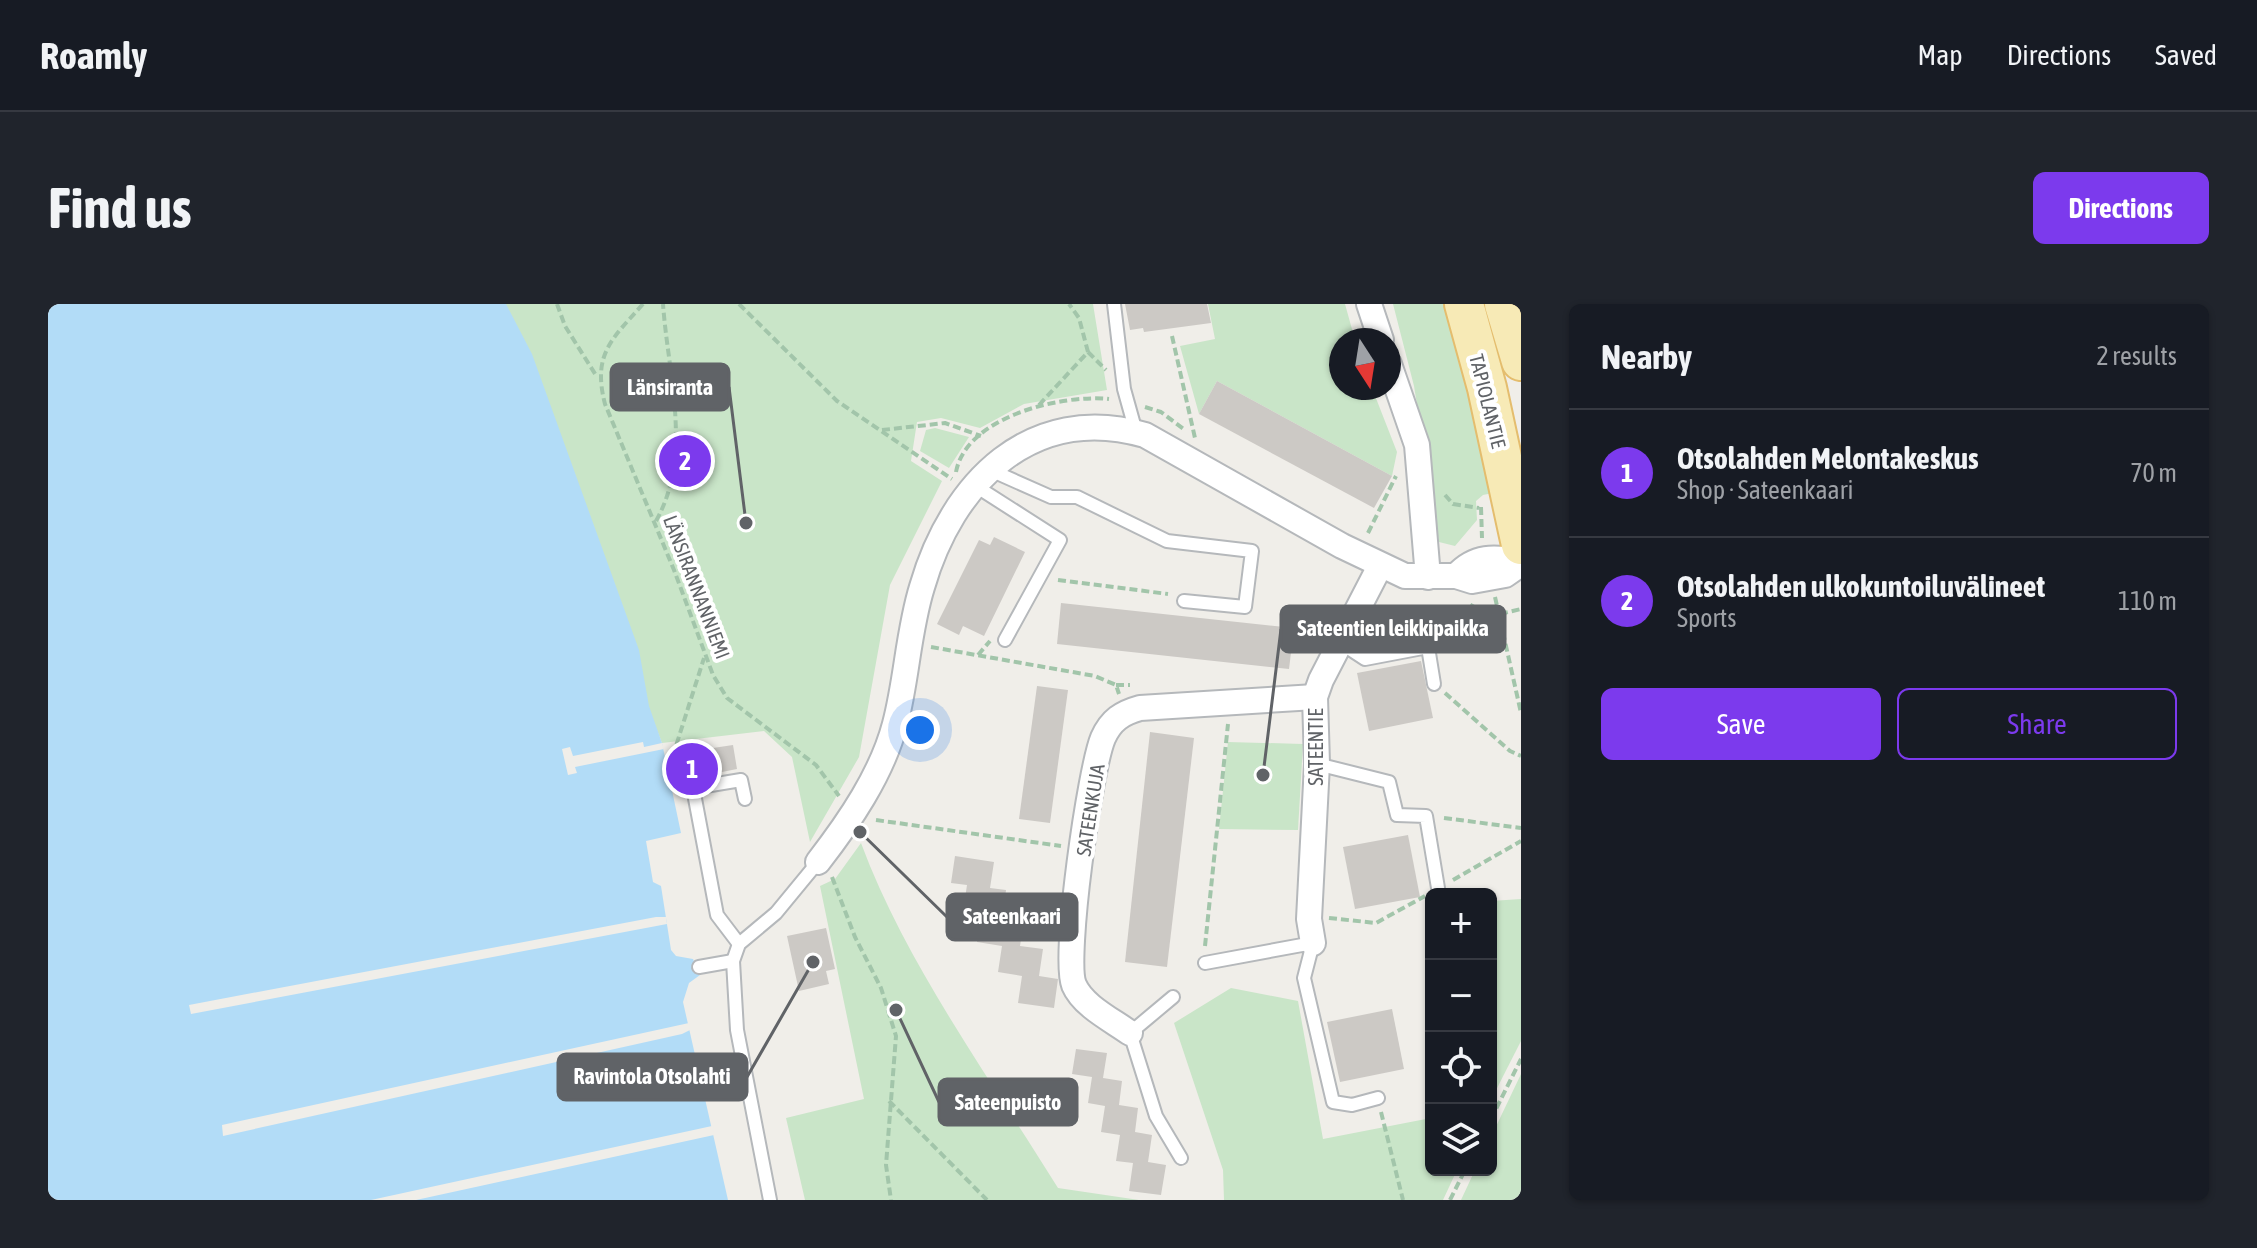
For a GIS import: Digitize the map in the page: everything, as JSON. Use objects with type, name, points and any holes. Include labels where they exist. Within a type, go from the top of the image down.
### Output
[{"type":"main road","name":"TAPIOLANTIE","points":[[1464,304],[1487,388],[1521,545]]},
{"type":"main road","name":"TAPIOLANTIE","points":[[1504,304],[1521,361]]},
{"type":"street","points":[[1369,304],[1377,328]]},
{"type":"street","points":[[1401,399],[1417,445],[1428,577]]},
{"type":"street","points":[[824,867],[885,751],[895,725],[922,583],[946,528],[972,478],[1031,440],[1062,430],[1114,427],[1136,432],[1380,566],[1405,576],[1456,576],[1468,562],[1495,557],[1521,562]]},
{"type":"street","name":"SATEENTIE","points":[[1311,931],[1317,764],[1315,697],[1339,642],[1380,566]]},
{"type":"street","points":[[1126,712],[1315,697]]},
{"type":"street","name":"SATEENKUJA","points":[[1126,712],[1112,722],[1103,738],[1090,781],[1070,960],[1071,975],[1080,995],[1130,1033]]},
{"type":"lane","points":[[1114,304],[1113,325],[1124,389],[1136,432]]},
{"type":"lane","points":[[972,478],[1060,540],[1005,640]]},
{"type":"lane","points":[[972,478],[1051,497],[1077,497],[1167,541],[1252,551],[1245,607],[1184,601]]},
{"type":"lane","points":[[1339,642],[1365,659],[1428,647],[1434,684]]},
{"type":"lane","points":[[1317,764],[1389,782],[1397,815],[1426,816],[1438,888]]},
{"type":"lane","points":[[739,944],[717,915],[693,788],[741,780],[745,799]]},
{"type":"lane","points":[[770,1200],[737,1030],[733,961],[739,944],[824,867]]},
{"type":"lane","points":[[1205,963],[1311,931],[1304,978],[1333,1102],[1352,1105],[1378,1098]]},
{"type":"lane","points":[[699,967],[733,961]]},
{"type":"lane","points":[[1173,997],[1130,1033],[1156,1116],[1181,1158]]},
{"type":"path","name":"LÄNSIRANNANNIEMI","points":[[557,304],[565,326],[598,380],[704,656],[727,698],[816,765],[843,802]]},
{"type":"path","points":[[598,380],[608,343],[643,304]]},
{"type":"path","points":[[655,523],[668,500],[676,432],[663,304]]},
{"type":"path","points":[[739,304],[837,401],[881,431],[972,478]]},
{"type":"path","points":[[1039,405],[1088,352],[1079,318],[1069,304]]},
{"type":"path","points":[[1172,336],[1196,444]]},
{"type":"path","points":[[881,431],[945,423],[981,436]]},
{"type":"path","points":[[1423,490],[1444,495],[1453,504],[1480,508]]},
{"type":"path","points":[[1365,538],[1388,491]]},
{"type":"path","points":[[1040,576],[1085,585],[1163,592],[1184,601]]},
{"type":"path","points":[[1428,647],[1449,643],[1476,599]]},
{"type":"path","points":[[1499,614],[1521,609]]},
{"type":"path","points":[[908,644],[1095,676],[1116,685],[1131,685]]},
{"type":"path","points":[[693,788],[679,783],[675,749],[704,656]]},
{"type":"path","points":[[1434,684],[1510,751],[1521,756]]},
{"type":"path","points":[[1116,685],[1126,712]]},
{"type":"path","points":[[1205,963],[1231,704]]},
{"type":"path","points":[[1426,816],[1521,828]]},
{"type":"path","points":[[869,819],[1083,849]]},
{"type":"path","points":[[1438,888],[1521,841]]},
{"type":"path","points":[[824,867],[893,1019],[897,1052],[889,1101],[886,1165],[891,1200]]},
{"type":"path","points":[[1311,931],[1376,923],[1425,895]]},
{"type":"path","points":[[1497,1107],[1521,1059]]},
{"type":"path","points":[[1378,1098],[1403,1200]]},
{"type":"path","points":[[889,1101],[987,1200]]},
{"type":"path","points":[[1450,1200],[1462,1176]]},
{"type":"green space","points":[[490,304],[1093,304],[1107,390],[1024,404],[980,428],[941,418],[917,422],[911,461],[942,481],[890,585],[859,757],[810,842],[792,757],[764,731],[662,743]]},
{"type":"green space","points":[[1208,304],[1345,304],[1352,328],[1329,328],[1329,400],[1377,400],[1397,452],[1392,476],[1217,381],[1199,414],[1180,346],[1215,339]]},
{"type":"green space","points":[[1393,304],[1449,304],[1498,492],[1483,495],[1476,501],[1477,520],[1455,546],[1439,542],[1414,386]]},
{"type":"green space","points":[[935,428],[969,437],[949,468],[920,451],[926,430]]},
{"type":"green space","points":[[1228,742],[1303,744],[1298,830],[1219,829]]},
{"type":"green space","points":[[861,843],[901,932],[925,976],[1058,1188],[1139,1200],[805,1200],[786,1118],[864,1099],[820,886],[835,879]]},
{"type":"green space","points":[[1521,899],[1521,1041],[1497,1088],[1497,960],[1497,901]]},
{"type":"green space","points":[[1231,988],[1298,1001],[1323,1139],[1425,1119],[1425,1176],[1454,1176],[1443,1200],[1224,1200],[1223,1170],[1174,1023]]},
{"type":"green space","points":[[1521,1074],[1521,1200],[1461,1200],[1472,1176],[1497,1176],[1497,1124]]},
{"type":"water","points":[[48,304],[506,304],[532,354],[639,650],[649,706],[662,743],[681,833],[646,841],[653,882],[661,886],[671,950],[676,956],[693,959],[700,975],[689,983],[683,1002],[728,1200],[48,1200]]},
{"type":"pier","points":[[643,742],[644,747],[662,743],[664,749],[575,767],[577,773],[568,775],[562,749],[570,747],[573,756]]},
{"type":"pier","points":[[666,917],[667,924],[191,1014],[189,1005]]},
{"type":"pier","points":[[689,1023],[690,1030],[682,1034],[223,1136],[222,1125]]},
{"type":"pier","points":[[712,1126],[714,1135],[416,1200],[371,1200]]},
{"type":"building","points":[[1125,304],[1207,304],[1211,323],[1144,332],[1143,328],[1130,330]]},
{"type":"building","points":[[1217,381],[1392,476],[1374,508],[1199,414]]},
{"type":"building","points":[[994,537],[1025,552],[984,636],[963,626],[959,635],[937,624],[979,540],[990,545]]},
{"type":"building","points":[[1061,603],[1294,628],[1289,669],[1057,644]]},
{"type":"building","points":[[1421,661],[1433,718],[1369,731],[1357,673]]},
{"type":"building","points":[[1037,686],[1068,690],[1050,823],[1019,819]]},
{"type":"building","points":[[1150,732],[1194,738],[1167,967],[1125,962]]},
{"type":"building","points":[[733,745],[737,769],[717,773],[713,748]]},
{"type":"building","points":[[1408,835],[1420,897],[1355,909],[1343,847]]},
{"type":"building","points":[[955,856],[994,862],[990,888],[1006,890],[1003,915],[1024,919],[1020,946],[1043,949],[1039,976],[1058,979],[1054,1008],[1018,1003],[1022,976],[998,972],[1002,946],[977,942],[981,915],[963,912],[967,885],[951,883]]},
{"type":"building","points":[[826,928],[835,969],[826,971],[829,984],[799,991],[787,936]]},
{"type":"building","points":[[1392,1009],[1404,1069],[1340,1082],[1327,1022]]},
{"type":"building","points":[[1076,1049],[1107,1053],[1103,1078],[1122,1081],[1119,1105],[1138,1108],[1135,1132],[1152,1135],[1148,1162],[1166,1165],[1161,1195],[1129,1191],[1133,1163],[1116,1161],[1120,1135],[1101,1132],[1105,1106],[1088,1103],[1092,1077],[1072,1074]]},
{"type":"place","name":"Otsolahden ulkokuntoiluvälineet","points":[[685,461]]},
{"type":"place","name":"Länsiranta","points":[[746,523]]},
{"type":"place","name":"Otsolahden Melontakeskus","points":[[692,769]]},
{"type":"place","name":"Sateentien leikkipaikka","points":[[1263,775]]},
{"type":"place","name":"Sateenkaari","points":[[860,832]]},
{"type":"place","name":"Ravintola Otsolahti","points":[[813,962]]},
{"type":"place","name":"Sateenpuisto","points":[[896,1010]]}]
